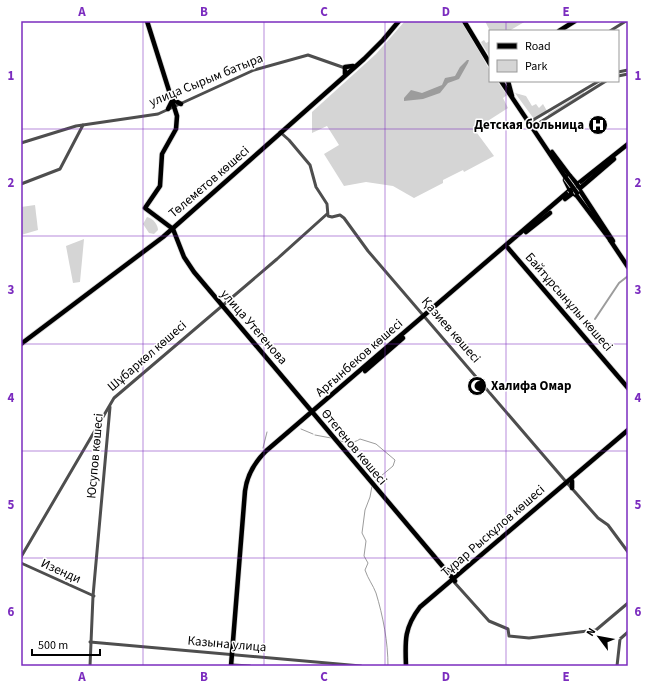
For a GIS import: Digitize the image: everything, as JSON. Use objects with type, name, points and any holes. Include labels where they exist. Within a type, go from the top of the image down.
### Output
[{"type":"main road","points":[[147,21],[172,99],[176,129],[162,154],[160,186],[145,208],[171,228]]},
{"type":"main road","name":"Төлеметов көшесі","points":[[347,71],[379,43],[398,21]]},
{"type":"main road","name":"Төлеметов көшесі","points":[[21,344],[171,228],[210,195],[383,40],[398,21]]},
{"type":"main road","points":[[466,21],[489,57]]},
{"type":"main road","points":[[466,21],[489,62]]},
{"type":"main road","points":[[560,30],[575,21]]},
{"type":"main road","points":[[564,30],[579,21]]},
{"type":"main road","points":[[503,82],[512,96]]},
{"type":"main road","points":[[503,82],[567,179],[628,263]]},
{"type":"main road","points":[[509,83],[509,91]]},
{"type":"main road","points":[[509,83],[512,96]]},
{"type":"main road","points":[[172,99],[180,104],[173,110]]},
{"type":"main road","points":[[525,116],[536,126],[567,179],[575,189]]},
{"type":"main road","name":"Арғынбеков көшесі","points":[[426,317],[525,231],[628,145]]},
{"type":"main road","points":[[575,189],[583,179],[617,154]]},
{"type":"main road","points":[[525,231],[617,154]]},
{"type":"main road","points":[[567,179],[575,189]]},
{"type":"main road","points":[[525,231],[566,192],[567,179]]},
{"type":"main road","points":[[148,202],[150,212]]},
{"type":"main road","name":"Төлеметов көшесі","points":[[21,344],[80,295],[90,290],[171,228]]},
{"type":"main road","name":"Өтегенов көшесі","points":[[171,228],[182,256],[201,284],[213,299],[224,309],[231,320],[254,345],[265,360],[333,436],[363,473]]},
{"type":"main road","name":"улица Утегенова","points":[[171,228],[190,266],[224,309],[307,407]]},
{"type":"main road","name":"Арғынбеков көшесі","points":[[232,666],[246,490],[251,475],[257,464],[283,438],[306,419],[314,415],[318,408],[508,248],[525,231]]},
{"type":"main road","points":[[612,241],[628,267]]},
{"type":"main road","name":"Байтұрсынұлы көшесі","points":[[508,248],[628,388]]},
{"type":"main road","points":[[307,407],[313,410],[318,408],[317,416],[314,415]]},
{"type":"main road","points":[[306,419],[308,413],[307,407]]},
{"type":"main road","name":"Өтегенов көшесі","points":[[314,415],[452,580]]},
{"type":"main road","name":"Тұрар Рыскұлов көшесі","points":[[407,666],[407,633],[415,616],[452,580],[471,566],[628,432]]},
{"type":"street","points":[[612,30],[626,21]]},
{"type":"street","name":"улица Сырым батыра","points":[[180,104],[254,70],[308,55],[347,71]]},
{"type":"street","points":[[598,82],[584,92],[549,117],[536,126],[533,120],[584,92],[604,82]]},
{"type":"street","name":"улица Сырым батыра","points":[[21,143],[83,124],[158,114],[173,110]]},
{"type":"street","points":[[546,113],[549,117]]},
{"type":"street","points":[[21,184],[60,168],[83,124]]},
{"type":"street","points":[[280,133],[289,140],[310,165],[316,187],[327,204],[327,212]]},
{"type":"street","name":"Қазиев көшесі","points":[[327,212],[332,217],[340,215],[344,218],[368,251],[568,484],[598,518],[608,525],[628,552]]},
{"type":"street","name":"Шұбаркөл көшесі","points":[[21,557],[111,402],[224,309],[327,212]]},
{"type":"street","name":"Шұбаркөл көшесі","points":[[21,557],[111,402]]},
{"type":"street","name":"Юсупов көшесі","points":[[90,666],[93,596],[111,402]]},
{"type":"street","name":"Юсупов көшесі","points":[[93,596],[111,402]]},
{"type":"street","points":[[104,416],[106,414],[109,415]]},
{"type":"street","name":"Изенди","points":[[22,564],[93,596]]},
{"type":"street","points":[[452,580],[488,621],[508,629],[509,636],[529,638],[596,630],[628,603]]},
{"type":"street","points":[[617,666],[620,639],[628,632]]},
{"type":"street","name":"Казына улица","points":[[90,642],[361,666]]},
{"type":"street","points":[[232,666],[250,666]]},
{"type":"green space","points":[[405,21],[463,21],[489,69],[489,82],[498,82],[507,95],[503,98],[508,108],[483,124],[477,133],[494,156],[464,172],[463,170],[443,180],[443,183],[414,198],[393,186],[366,182],[344,186],[324,154],[339,145],[327,126],[312,133],[312,112],[376,54]]},
{"type":"green space","points":[[485,21],[526,21],[511,30],[490,30]]},
{"type":"green space","points":[[484,40],[486,43],[489,42],[489,55],[481,42]]},
{"type":"green space","points":[[584,92],[584,94],[548,115],[548,114]]},
{"type":"green space","points":[[515,93],[526,96],[532,106],[536,104],[539,108],[543,104],[547,111],[534,119]]},
{"type":"green space","points":[[35,205],[38,230],[21,235],[21,207]]},
{"type":"green space","points":[[147,217],[153,220],[157,226],[158,230],[154,234],[149,233],[143,224]]},
{"type":"green space","points":[[84,239],[80,282],[73,283],[66,246]]},
{"type":"shaded area","points":[[467,60],[469,60],[468,63],[459,79],[448,83],[440,93],[423,99],[404,101],[404,98],[411,90],[422,93],[442,85],[445,78],[455,76],[460,67]]},
{"type":"waterway","points":[[595,319],[619,283],[628,276]]},
{"type":"waterway","points":[[301,429],[313,434]]},
{"type":"waterway","points":[[263,448],[267,432]]},
{"type":"waterway","points":[[315,435],[331,438]]},
{"type":"waterway","points":[[338,440],[343,442],[355,442],[360,439],[376,444],[395,460],[393,466],[375,481]]},
{"type":"waterway","points":[[372,486],[365,510],[362,533],[366,541],[364,556],[368,563],[365,570],[376,593],[381,611],[385,629],[388,666]]},
{"type":"place","name":"Детская больница","points":[[598,125]]},
{"type":"place","name":"Халифа Омар","points":[[477,386]]}]
